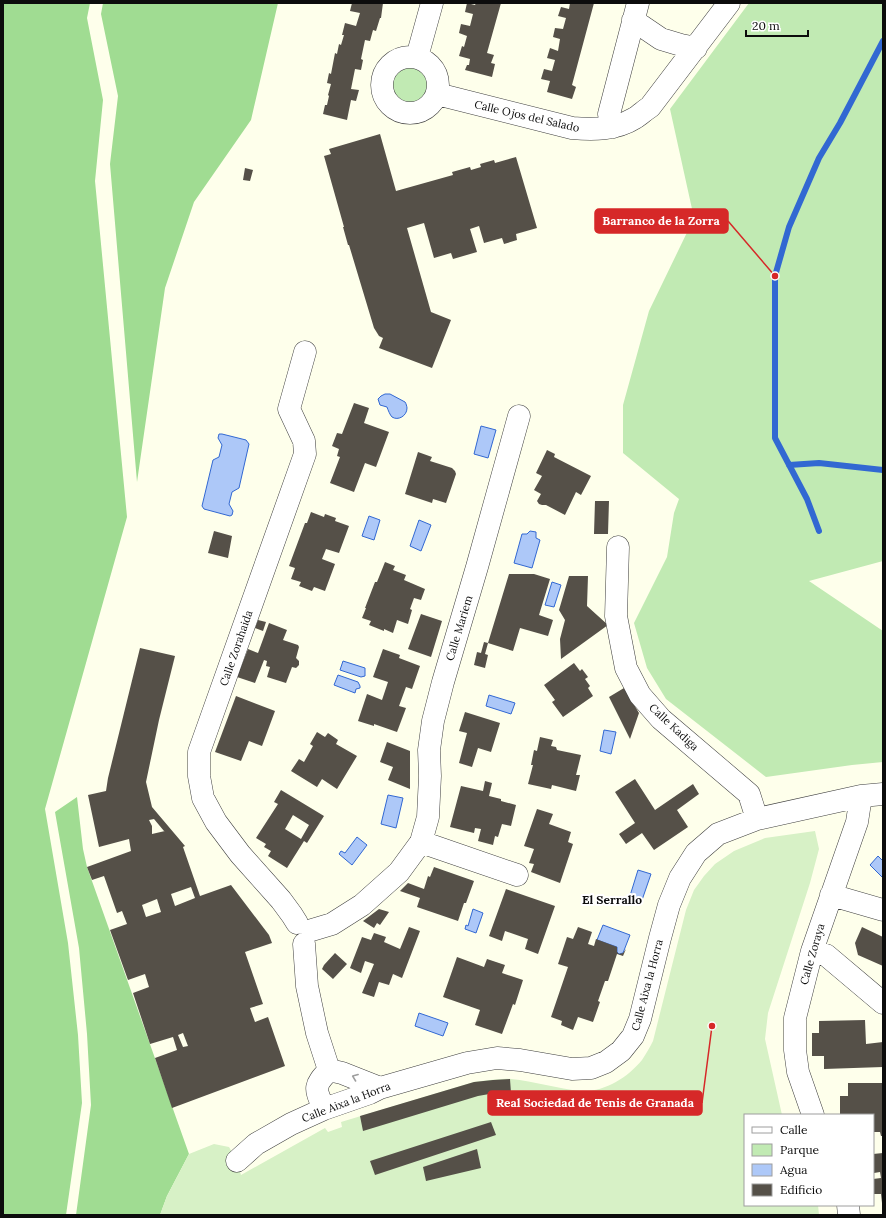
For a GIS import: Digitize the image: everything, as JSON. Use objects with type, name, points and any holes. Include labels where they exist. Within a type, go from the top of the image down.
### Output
[{"type":"street","points":[[417,58],[432,3]]},
{"type":"street","name":"Calle Ojos del Salado","points":[[437,94],[572,128],[590,130],[613,127],[635,118],[650,107],[729,3]]},
{"type":"street","points":[[636,12],[660,39],[696,48]]},
{"type":"street","points":[[613,127],[609,114],[636,12]]},
{"type":"street","points":[[408,57],[417,58],[429,65],[437,76],[437,94],[426,108],[417,112],[408,113],[399,111],[391,106],[385,98],[382,89],[382,80],[385,71],[391,64],[399,59],[408,57]]},
{"type":"street","name":"Calle Zorahaida","points":[[304,932],[292,914],[240,854],[216,822],[203,798],[199,776],[199,752],[305,454],[304,441],[289,409],[305,352]]},
{"type":"street","name":"Calle Mariem","points":[[304,932],[332,924],[362,905],[399,872],[420,842],[428,817],[430,776],[428,750],[433,721],[443,682],[480,560],[519,416]]},
{"type":"street","name":"Calle Kadiga","points":[[618,547],[616,616],[626,668],[640,695],[661,719],[749,794],[757,819]]},
{"type":"street","name":"Calle Aixa la Horra","points":[[237,1161],[256,1144],[291,1124],[324,1109],[380,1088],[467,1063],[497,1058],[520,1060],[572,1069],[590,1068],[606,1062],[621,1051],[633,1036],[640,1019],[667,912],[680,878],[696,853],[718,834],[757,819],[861,796],[883,794]]},
{"type":"street","name":"Calle Zoraya","points":[[813,1114],[798,1072],[795,1050],[795,1018],[812,951],[857,822],[861,796]]},
{"type":"street","points":[[420,842],[517,876]]},
{"type":"street","points":[[831,895],[883,910]]},
{"type":"street","points":[[304,932],[307,986],[317,1033],[329,1070]]},
{"type":"street","points":[[812,951],[826,956],[883,1003]]},
{"type":"street","points":[[329,1070],[342,1073],[380,1088]]},
{"type":"street","points":[[324,1109],[316,1091],[319,1080],[329,1070]]},
{"type":"green space","points":[[3,3],[90,3],[87,18],[103,100],[95,181],[127,517],[45,809],[68,943],[78,1035],[82,1103],[66,1215],[3,1215]]},
{"type":"green space","points":[[103,3],[278,3],[251,120],[194,202],[165,288],[137,482],[110,164],[118,96],[101,14]]},
{"type":"green space","points":[[749,3],[883,3],[883,561],[809,581],[883,631],[883,762],[766,777],[666,699],[647,668],[634,623],[667,557],[674,513],[679,499],[623,453],[623,405],[649,311],[694,218],[670,109]]},
{"type":"green space","points":[[406,66],[414,66],[424,71],[428,78],[428,92],[424,99],[414,104],[406,104],[396,99],[394,96],[391,89],[391,81],[396,71],[399,69]]},
{"type":"green space","points":[[77,797],[83,849],[87,867],[189,1154],[167,1196],[160,1215],[76,1215],[91,1105],[87,1034],[79,948],[55,812]]},
{"type":"green space","points":[[815,831],[819,849],[810,883],[768,1013],[765,1039],[782,1114],[744,1114],[744,1206],[818,1206],[819,1215],[160,1215],[167,1196],[189,1154],[214,1144],[229,1147],[237,1161],[241,1175],[325,1128],[328,1132],[342,1127],[341,1122],[474,1082],[511,1079],[581,1091],[599,1089],[615,1083],[636,1067],[653,1041],[686,910],[694,890],[715,864],[734,851],[765,838]]},
{"type":"water","points":[[385,394],[390,394],[405,402],[407,411],[402,417],[392,417],[387,407],[380,405],[378,399]]},
{"type":"water","points":[[481,426],[496,430],[488,458],[474,454]]},
{"type":"water","points":[[219,434],[246,440],[249,444],[239,488],[232,492],[229,504],[233,511],[232,515],[230,516],[204,509],[202,506],[213,460],[219,457],[222,445],[218,438]]},
{"type":"water","points":[[369,516],[380,520],[374,540],[362,536]]},
{"type":"water","points":[[419,520],[431,525],[421,551],[410,546]]},
{"type":"water","points":[[530,531],[536,532],[536,538],[540,540],[532,568],[514,563],[522,534],[527,534]]},
{"type":"water","points":[[552,582],[561,585],[554,607],[545,605]]},
{"type":"water","points":[[343,661],[365,668],[365,676],[361,677],[340,670]]},
{"type":"water","points":[[338,675],[358,682],[360,688],[356,689],[355,693],[334,685]]},
{"type":"water","points":[[489,695],[515,703],[511,714],[486,706]]},
{"type":"water","points":[[604,730],[616,732],[611,754],[600,751]]},
{"type":"water","points":[[388,795],[403,798],[396,828],[381,824]]},
{"type":"water","points":[[357,837],[367,845],[352,865],[339,854],[341,851],[345,853]]},
{"type":"water","points":[[878,856],[883,861],[883,878],[870,865]]},
{"type":"water","points":[[638,870],[651,874],[641,903],[629,899]]},
{"type":"water","points":[[473,909],[483,913],[476,933],[465,929],[466,925],[468,926]]},
{"type":"water","points":[[603,925],[630,935],[623,953],[619,954],[617,952],[617,947],[597,940]]},
{"type":"water","points":[[419,1013],[448,1023],[443,1036],[415,1026]]},
{"type":"building","points":[[352,3],[383,3],[381,18],[376,31],[373,30],[370,41],[365,40],[361,59],[363,60],[361,70],[355,69],[351,89],[359,90],[356,101],[351,100],[347,120],[323,114],[325,105],[327,105],[331,84],[327,83],[329,73],[331,74],[335,53],[337,54],[339,44],[341,45],[345,23],[356,26],[360,13],[350,11]]},
{"type":"building","points":[[467,3],[475,5],[476,3],[501,3],[487,53],[494,55],[491,63],[495,64],[492,77],[465,70],[467,65],[469,65],[470,59],[459,56],[462,46],[464,47],[467,36],[459,33],[461,24],[470,26],[473,14],[465,12]]},
{"type":"building","points":[[570,3],[594,3],[572,85],[576,87],[572,99],[547,92],[550,81],[541,79],[544,69],[552,71],[555,60],[547,58],[550,48],[558,51],[560,39],[553,37],[555,28],[563,29],[566,18],[558,16],[561,7],[569,9]]},
{"type":"building","points":[[380,134],[396,191],[453,175],[452,172],[470,167],[471,170],[481,167],[480,164],[494,160],[495,163],[516,157],[537,228],[516,234],[517,240],[504,244],[502,238],[484,243],[479,226],[470,229],[477,252],[453,259],[451,253],[434,258],[424,223],[407,228],[431,312],[451,320],[432,368],[379,348],[383,338],[379,336],[374,328],[348,245],[324,156],[331,154],[329,149]]},
{"type":"building","points":[[245,168],[253,170],[250,181],[243,180]]},
{"type":"building","points":[[354,403],[369,408],[364,423],[389,432],[376,467],[365,463],[354,492],[330,483],[340,457],[337,456],[339,449],[332,446],[337,433],[342,434]]},
{"type":"building","points":[[547,450],[555,454],[554,457],[591,476],[581,495],[576,492],[565,515],[546,505],[539,504],[537,501],[541,494],[534,490],[542,476],[536,473]]},
{"type":"building","points":[[418,452],[432,457],[430,461],[452,468],[455,471],[456,474],[446,503],[433,499],[432,503],[405,494]]},
{"type":"building","points":[[595,501],[609,501],[608,534],[594,534]]},
{"type":"building","points":[[311,512],[324,517],[325,514],[336,518],[335,521],[349,526],[339,553],[326,549],[322,559],[335,564],[325,591],[314,587],[312,591],[299,586],[301,582],[291,579],[295,568],[289,566],[305,523],[307,523]]},
{"type":"building","points":[[214,531],[232,536],[228,558],[208,553]]},
{"type":"building","points":[[385,562],[395,566],[393,570],[406,575],[404,580],[425,589],[421,600],[414,598],[410,609],[412,610],[408,624],[397,620],[393,633],[369,625],[371,621],[362,618],[375,582],[377,582]]},
{"type":"building","points":[[509,574],[534,574],[550,579],[539,615],[553,620],[548,636],[520,628],[513,651],[488,643]]},
{"type":"building","points":[[569,576],[588,576],[587,606],[608,625],[561,659],[560,639],[565,620],[559,610]]},
{"type":"building","points":[[421,614],[442,621],[431,657],[408,649]]},
{"type":"building","points":[[258,620],[266,622],[263,631],[255,628]]},
{"type":"building","points":[[269,623],[287,630],[283,640],[298,645],[299,647],[296,658],[299,661],[299,665],[296,668],[292,667],[286,683],[267,677],[270,667],[266,666],[267,661],[264,660],[255,683],[237,677],[248,649],[258,653]]},
{"type":"building","points":[[484,642],[488,643],[485,654],[488,655],[485,668],[474,665],[477,652],[481,653]]},
{"type":"building","points":[[140,648],[175,656],[159,720],[146,782],[152,807],[185,846],[183,847],[200,896],[231,885],[269,935],[272,943],[245,952],[263,1004],[250,1008],[255,1022],[268,1017],[285,1066],[172,1108],[155,1058],[177,1050],[173,1037],[150,1044],[133,993],[149,987],[145,974],[128,980],[110,930],[127,924],[122,911],[117,913],[104,876],[92,880],[87,867],[131,851],[129,839],[99,847],[88,795],[106,791]],"holes":[[[154,819],[165,831],[152,834],[152,826],[149,820]],[[191,887],[195,898],[175,906],[171,894]],[[157,899],[161,912],[146,917],[142,905]],[[183,1033],[188,1046],[183,1047],[178,1035]]]},
{"type":"building","points":[[383,649],[400,655],[399,658],[420,666],[412,689],[406,687],[399,706],[406,708],[397,732],[374,724],[374,726],[358,721],[367,694],[382,700],[388,682],[373,677]]},
{"type":"building","points":[[574,663],[580,671],[582,669],[588,677],[585,679],[590,686],[588,688],[593,696],[563,717],[552,702],[555,700],[544,685]]},
{"type":"building","points":[[624,688],[639,713],[630,739],[609,697]]},
{"type":"building","points":[[236,696],[275,711],[262,746],[249,741],[241,761],[215,752]]},
{"type":"building","points":[[465,712],[500,723],[491,752],[478,748],[472,767],[459,763],[467,733],[459,731]]},
{"type":"building","points":[[317,732],[325,737],[328,733],[338,740],[336,744],[357,756],[337,789],[322,779],[317,787],[291,771],[299,759],[304,762],[313,746],[310,744]]},
{"type":"building","points":[[540,737],[553,740],[551,746],[556,747],[557,750],[581,755],[576,775],[580,775],[576,791],[552,785],[551,789],[528,784],[533,765],[531,765],[534,750],[537,751]]},
{"type":"building","points":[[387,742],[410,751],[410,789],[388,780],[393,767],[380,762]]},
{"type":"building","points":[[635,779],[655,810],[693,784],[699,794],[677,810],[688,827],[654,850],[642,833],[626,844],[619,834],[635,823],[615,792]]},
{"type":"building","points":[[485,781],[492,783],[489,796],[516,805],[511,826],[502,824],[498,837],[495,836],[493,845],[478,841],[481,829],[475,828],[474,833],[450,827],[461,786],[483,791]]},
{"type":"building","points":[[281,790],[324,816],[307,843],[304,841],[287,868],[268,856],[271,851],[264,847],[266,844],[256,838],[278,804],[274,802]],"holes":[[[293,815],[309,825],[301,839],[285,829]]]},
{"type":"building","points":[[537,809],[553,814],[549,824],[571,832],[568,842],[573,844],[560,883],[531,872],[534,864],[529,863],[534,849],[524,846]]},
{"type":"building","points":[[434,867],[474,881],[458,921],[417,907],[420,898],[400,891],[408,883],[424,889],[428,876],[430,877]]},
{"type":"building","points":[[506,889],[555,906],[538,954],[525,949],[528,939],[505,931],[502,941],[489,936]]},
{"type":"building","points":[[379,909],[389,912],[380,925],[377,923],[374,928],[363,921]]},
{"type":"building","points":[[409,927],[420,931],[402,978],[393,974],[389,985],[379,982],[374,997],[362,993],[374,964],[365,961],[361,973],[350,968],[362,937],[371,940],[374,933],[386,937],[384,942],[400,949]]},
{"type":"building","points":[[578,927],[592,932],[588,944],[594,946],[596,939],[617,947],[617,952],[619,954],[623,953],[626,949],[623,956],[617,954],[608,981],[605,981],[593,1022],[578,1017],[573,1030],[561,1025],[562,1021],[551,1017],[568,967],[558,964],[567,937],[573,939]]},
{"type":"building","points":[[862,927],[883,937],[883,966],[858,955],[855,943]]},
{"type":"building","points":[[335,953],[347,964],[333,979],[322,969]]},
{"type":"building","points":[[457,957],[484,967],[487,959],[505,965],[502,973],[523,980],[515,1005],[513,1004],[502,1034],[475,1025],[480,1010],[443,997]]},
{"type":"building","points":[[865,1020],[866,1044],[883,1042],[883,1067],[824,1069],[824,1056],[812,1056],[812,1033],[819,1033],[819,1021]]},
{"type":"building","points":[[510,1079],[511,1093],[495,1093],[478,1096],[363,1131],[360,1116],[474,1082]]},
{"type":"building","points":[[848,1083],[883,1083],[883,1136],[881,1136],[880,1132],[874,1132],[874,1114],[840,1114],[840,1096],[848,1096]]},
{"type":"building","points":[[491,1122],[496,1135],[375,1175],[370,1161]]},
{"type":"building","points":[[477,1149],[481,1168],[426,1181],[423,1167]]},
{"type":"building","points":[[883,1153],[883,1203],[881,1194],[874,1194],[874,1179],[881,1178],[880,1172],[874,1173],[874,1154]]},
{"type":"waterway","points":[[819,531],[807,499],[775,438],[775,276],[789,227],[819,158],[840,123],[883,41]]},
{"type":"waterway","points":[[789,465],[819,463],[883,470]]},
{"type":"place","name":"Barranco de la Zorra","points":[[775,276]]},
{"type":"place","name":"Real Sociedad de Tenis de Granada","points":[[712,1026]]},
{"type":"district","name":"El Serrallo","points":[[612,900]]}]
